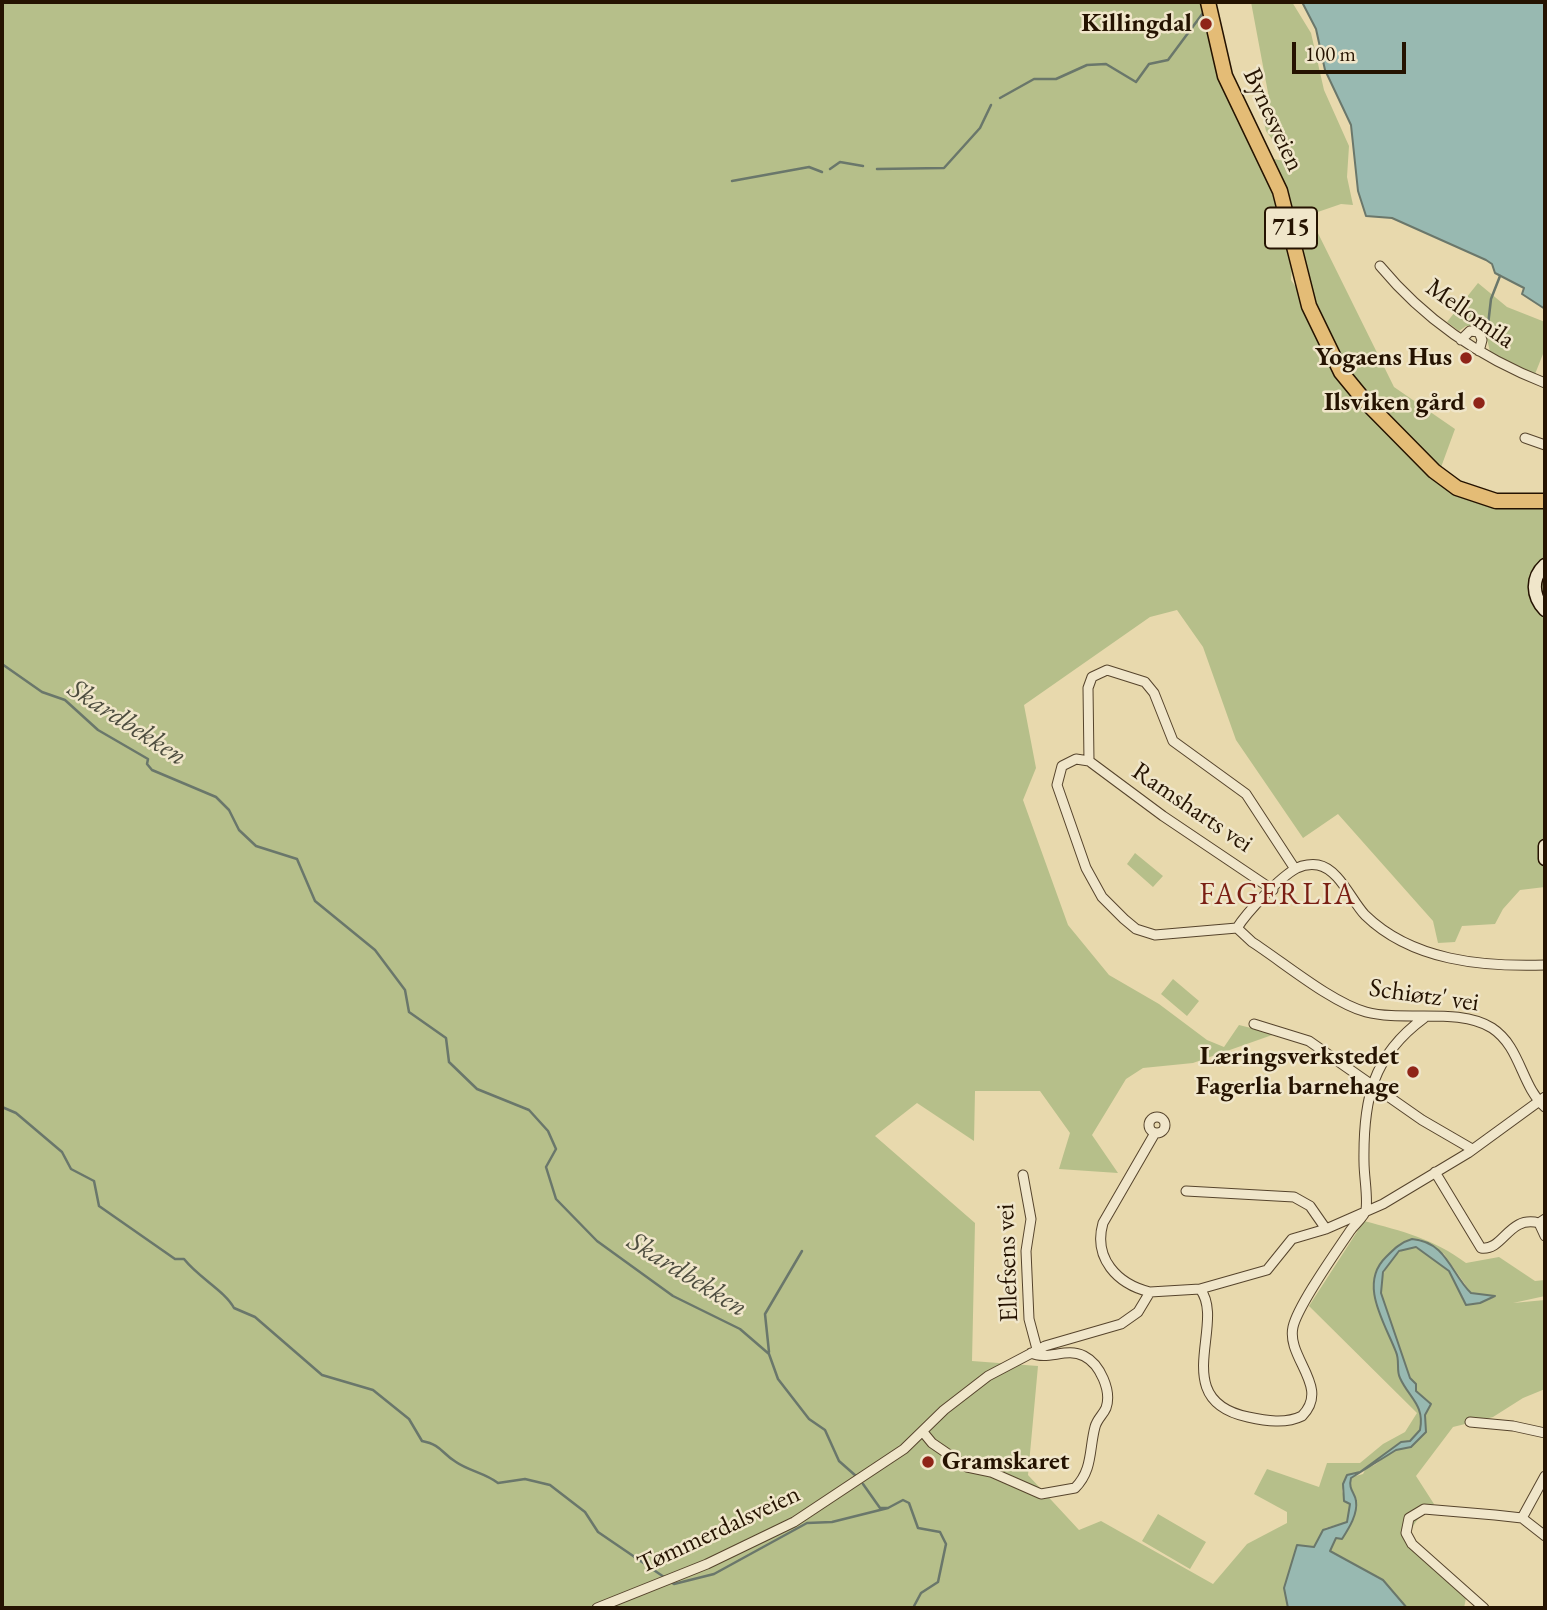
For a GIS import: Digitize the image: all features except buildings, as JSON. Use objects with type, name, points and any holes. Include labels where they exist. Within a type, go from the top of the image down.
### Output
[{"type":"main road","name":"Bynesveien","points":[[1208,2],[1225,76],[1241,116],[1280,191],[1309,306],[1341,372],[1364,400],[1426,463],[1457,488],[1496,501],[1545,501]]},
{"type":"street","name":"Mellomila","points":[[1380,266],[1409,299],[1461,340],[1545,383]]},
{"type":"street","points":[[1461,340],[1470,331],[1479,332],[1482,340],[1479,351]]},
{"type":"street","points":[[1525,438],[1545,446]]},
{"type":"street","points":[[1545,565],[1536,576],[1535,591],[1545,610]]},
{"type":"street","points":[[1295,869],[1246,794],[1173,741],[1154,693],[1141,679],[1112,670],[1102,671],[1092,677],[1088,688],[1089,761],[1076,759],[1066,763],[1057,774],[1056,785],[1086,868],[1107,902],[1136,929],[1149,934],[1237,928],[1295,869],[1315,865],[1328,870],[1365,914],[1388,933],[1411,945],[1449,958],[1482,964],[1545,965]]},
{"type":"street","name":"Ramsharts vei","points":[[1089,761],[1163,816],[1273,890]]},
{"type":"street","points":[[1545,846],[1545,859]]},
{"type":"street","name":"Schiøtz' vei","points":[[1237,928],[1252,942],[1354,1008],[1384,1015],[1471,1019],[1496,1030],[1513,1049],[1543,1102]]},
{"type":"street","points":[[1200,1289],[1207,1305],[1203,1372],[1212,1393],[1223,1406],[1240,1415],[1281,1421],[1297,1419],[1310,1405],[1312,1392],[1294,1342],[1293,1325],[1341,1245],[1366,1213],[1364,1142],[1372,1086],[1390,1049],[1424,1018]]},
{"type":"street","points":[[1254,1024],[1309,1041],[1372,1086],[1472,1149]]},
{"type":"street","points":[[1155,1133],[1103,1223],[1100,1237],[1102,1253],[1115,1274],[1150,1292],[1200,1289],[1267,1270],[1292,1238],[1326,1229],[1366,1213],[1543,1102]]},
{"type":"street","points":[[1435,1172],[1481,1248],[1492,1247],[1518,1223],[1529,1220],[1542,1221],[1545,1236]]},
{"type":"street","name":"Ellefsens vei","points":[[1023,1175],[1031,1219],[1026,1251],[1029,1319],[1034,1351]]},
{"type":"street","points":[[1186,1191],[1294,1198],[1310,1206],[1326,1229]]},
{"type":"street","name":"Tømmerdalsveien","points":[[597,1608],[718,1559],[794,1522],[882,1465],[977,1384],[1034,1351],[1121,1324],[1138,1312],[1150,1292]]},
{"type":"street","points":[[923,1432],[932,1443],[967,1467],[992,1472],[1041,1493],[1075,1488],[1088,1469],[1095,1426],[1107,1405],[1103,1376],[1090,1360],[1076,1353],[1040,1357],[1034,1351]]},
{"type":"street","points":[[1470,1422],[1513,1426],[1545,1433]]},
{"type":"street","points":[[1522,1518],[1545,1476]]},
{"type":"street","points":[[1484,1608],[1412,1544],[1405,1525],[1415,1513],[1424,1509],[1522,1518],[1545,1536]]},
{"type":"green space","points":[[2,2],[1204,2],[1204,19],[1222,83],[1277,195],[1292,264],[1291,280],[1302,296],[1318,339],[1436,481],[1475,498],[1545,505],[1545,887],[1520,890],[1503,909],[1495,924],[1462,926],[1455,942],[1438,943],[1433,921],[1338,814],[1303,838],[1236,740],[1203,647],[1177,610],[1150,617],[1024,705],[1036,768],[1023,800],[1068,925],[1109,975],[1159,1004],[1207,1040],[1224,1047],[1239,1025],[1275,1034],[1193,1063],[1143,1068],[1126,1079],[1092,1135],[1118,1173],[1059,1169],[1070,1133],[1040,1091],[975,1091],[974,1141],[917,1103],[875,1136],[975,1223],[972,1361],[1038,1366],[1028,1475],[1079,1530],[1101,1521],[1213,1584],[1247,1544],[1287,1523],[1287,1512],[1254,1494],[1267,1469],[1319,1487],[1327,1463],[1360,1463],[1383,1444],[1405,1432],[1417,1413],[1309,1306],[1364,1221],[1430,1242],[1466,1263],[1499,1257],[1535,1281],[1545,1280],[1545,1296],[1513,1303],[1545,1300],[1545,1389],[1523,1398],[1493,1417],[1453,1427],[1416,1476],[1434,1504],[1419,1518],[1410,1533],[1409,1547],[1466,1598],[1464,1608],[1407,1608],[1384,1585],[1358,1566],[1330,1553],[1298,1545],[1284,1588],[1288,1608],[2,1608]],"holes":[[[1420,1239],[1444,1254],[1471,1293],[1495,1297],[1471,1305],[1463,1301],[1450,1272],[1434,1256],[1424,1251],[1404,1249],[1389,1263],[1381,1293],[1410,1378],[1416,1391],[1430,1402],[1425,1417],[1426,1432],[1419,1439],[1366,1468],[1363,1474],[1352,1477],[1351,1485],[1356,1503],[1350,1526],[1342,1539],[1321,1534],[1325,1528],[1347,1522],[1350,1504],[1346,1502],[1342,1491],[1347,1475],[1360,1472],[1401,1442],[1410,1441],[1420,1430],[1418,1409],[1400,1379],[1398,1358],[1378,1305],[1375,1280],[1379,1267],[1395,1248],[1410,1240]]]},
{"type":"green space","points":[[1251,2],[1292,2],[1311,33],[1324,90],[1349,146],[1347,177],[1353,205],[1341,204],[1309,215],[1394,387],[1455,429],[1440,470],[1351,379],[1332,345],[1332,338],[1325,324],[1318,318],[1269,158],[1289,162],[1266,131],[1263,117],[1270,105]]},
{"type":"green space","points":[[1478,283],[1507,307],[1545,322],[1545,349],[1535,374],[1490,352],[1486,334],[1479,326],[1466,326],[1459,331],[1447,322]]},
{"type":"green space","points":[[1135,853],[1163,876],[1153,887],[1127,864]]},
{"type":"green space","points":[[1173,979],[1199,1001],[1187,1016],[1161,994]]},
{"type":"green space","points":[[1158,1514],[1206,1542],[1190,1569],[1142,1541]]},
{"type":"water","points":[[1302,2],[1545,2],[1545,309],[1522,294],[1524,288],[1495,273],[1492,264],[1486,260],[1392,218],[1366,216],[1358,191],[1351,125],[1325,70],[1316,29]]},
{"type":"water","points":[[1412,1239],[1424,1241],[1441,1252],[1471,1293],[1495,1296],[1480,1303],[1466,1305],[1449,1271],[1416,1247],[1399,1251],[1383,1272],[1381,1293],[1410,1378],[1416,1384],[1416,1391],[1431,1404],[1425,1415],[1426,1432],[1411,1447],[1396,1450],[1351,1478],[1350,1485],[1356,1501],[1354,1516],[1342,1539],[1336,1538],[1330,1551],[1383,1580],[1407,1608],[1288,1608],[1284,1588],[1297,1545],[1314,1547],[1323,1530],[1347,1522],[1350,1504],[1344,1501],[1343,1484],[1347,1475],[1360,1472],[1401,1442],[1410,1441],[1420,1430],[1420,1414],[1400,1378],[1397,1355],[1376,1304],[1374,1291],[1374,1279],[1386,1257]]},
{"type":"waterway","points":[[1000,98],[1034,79],[1056,79],[1087,65],[1106,64],[1136,82],[1149,64],[1168,60],[1203,13]]},
{"type":"waterway","points":[[877,169],[944,168],[980,128],[991,105]]},
{"type":"waterway","points":[[830,169],[840,162],[863,166]]},
{"type":"waterway","points":[[732,181],[809,167],[822,172]]},
{"type":"waterway","points":[[1488,325],[1491,299],[1500,276]]},
{"type":"waterway","name":"Skardbekken","points":[[2,664],[42,692],[65,700],[98,730],[148,759],[147,764],[152,770],[216,797],[229,810],[239,830],[256,846],[297,859],[315,901],[375,950],[405,990],[409,1012],[446,1038],[449,1062],[477,1089],[529,1110],[548,1131],[556,1149],[546,1167],[556,1199],[597,1241],[673,1296],[740,1329],[769,1354],[778,1379],[809,1419],[825,1430],[839,1461],[856,1476]]},
{"type":"waterway","points":[[2,1107],[16,1113],[62,1152],[71,1169],[94,1181],[99,1206],[175,1259],[184,1259],[234,1308],[255,1317],[322,1375],[373,1390],[409,1419],[422,1441],[438,1447],[466,1468],[498,1483],[525,1479],[550,1485],[585,1512],[598,1532],[664,1577]]},
{"type":"waterway","points":[[769,1352],[765,1314],[802,1251]]},
{"type":"waterway","points":[[863,1484],[880,1508],[888,1508],[903,1500],[909,1503],[918,1528],[940,1532],[946,1544],[938,1582],[921,1593],[913,1608]]},
{"type":"waterway","points":[[669,1581],[674,1584],[714,1574],[807,1523],[832,1522],[888,1508]]},
{"type":"place","name":"Killingdal","points":[[1206,24]]},
{"type":"place","name":"Yogaens Hus","points":[[1466,358]]},
{"type":"place","name":"Ilsviken gård","points":[[1479,403]]},
{"type":"place","name":"Læringsverkstedet Fagerlia barnehage","points":[[1413,1072]]},
{"type":"place","name":"Gramskaret","points":[[928,1462]]},
{"type":"district","name":"FAGERLIA","points":[[1278,896]]}]
